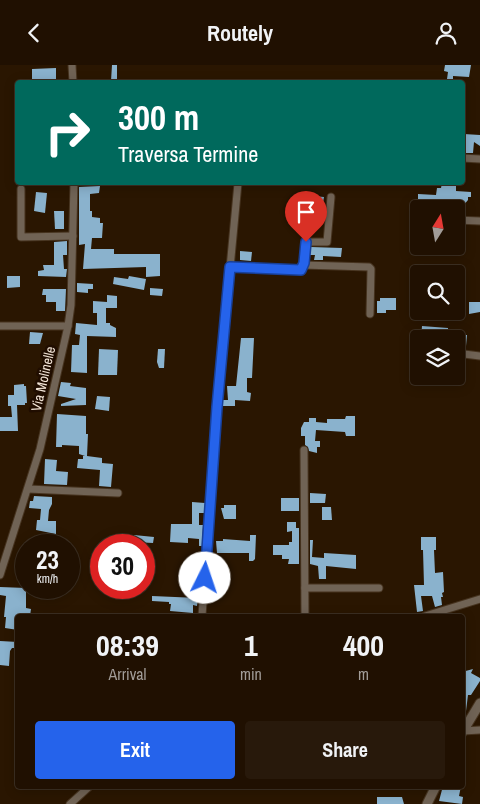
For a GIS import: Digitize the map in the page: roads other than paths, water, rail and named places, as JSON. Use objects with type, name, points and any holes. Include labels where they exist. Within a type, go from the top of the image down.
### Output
[{"type":"street","points":[[72,65],[73,80]]},
{"type":"street","points":[[465,158],[480,159]]},
{"type":"street","name":"Via Molinelle","points":[[0,575],[40,449],[68,326],[71,305],[74,185]]},
{"type":"street","points":[[202,614],[217,407],[238,185]]},
{"type":"street","points":[[21,189],[21,237],[73,236]]},
{"type":"street","points":[[230,267],[301,270],[306,242],[327,242],[330,197]]},
{"type":"street","points":[[465,220],[480,221]]},
{"type":"street","points":[[303,265],[369,267],[371,269],[370,314]]},
{"type":"street","points":[[0,326],[68,326]]},
{"type":"street","points":[[465,354],[480,355]]},
{"type":"street","points":[[304,450],[305,614]]},
{"type":"street","points":[[28,489],[118,493]]},
{"type":"street","points":[[305,588],[379,588]]},
{"type":"street","points":[[431,614],[480,599]]},
{"type":"street","points":[[465,729],[480,703]]},
{"type":"street","points":[[465,732],[480,730]]},
{"type":"street","points":[[70,804],[87,789]]},
{"type":"street","points":[[427,804],[434,789]]}]
